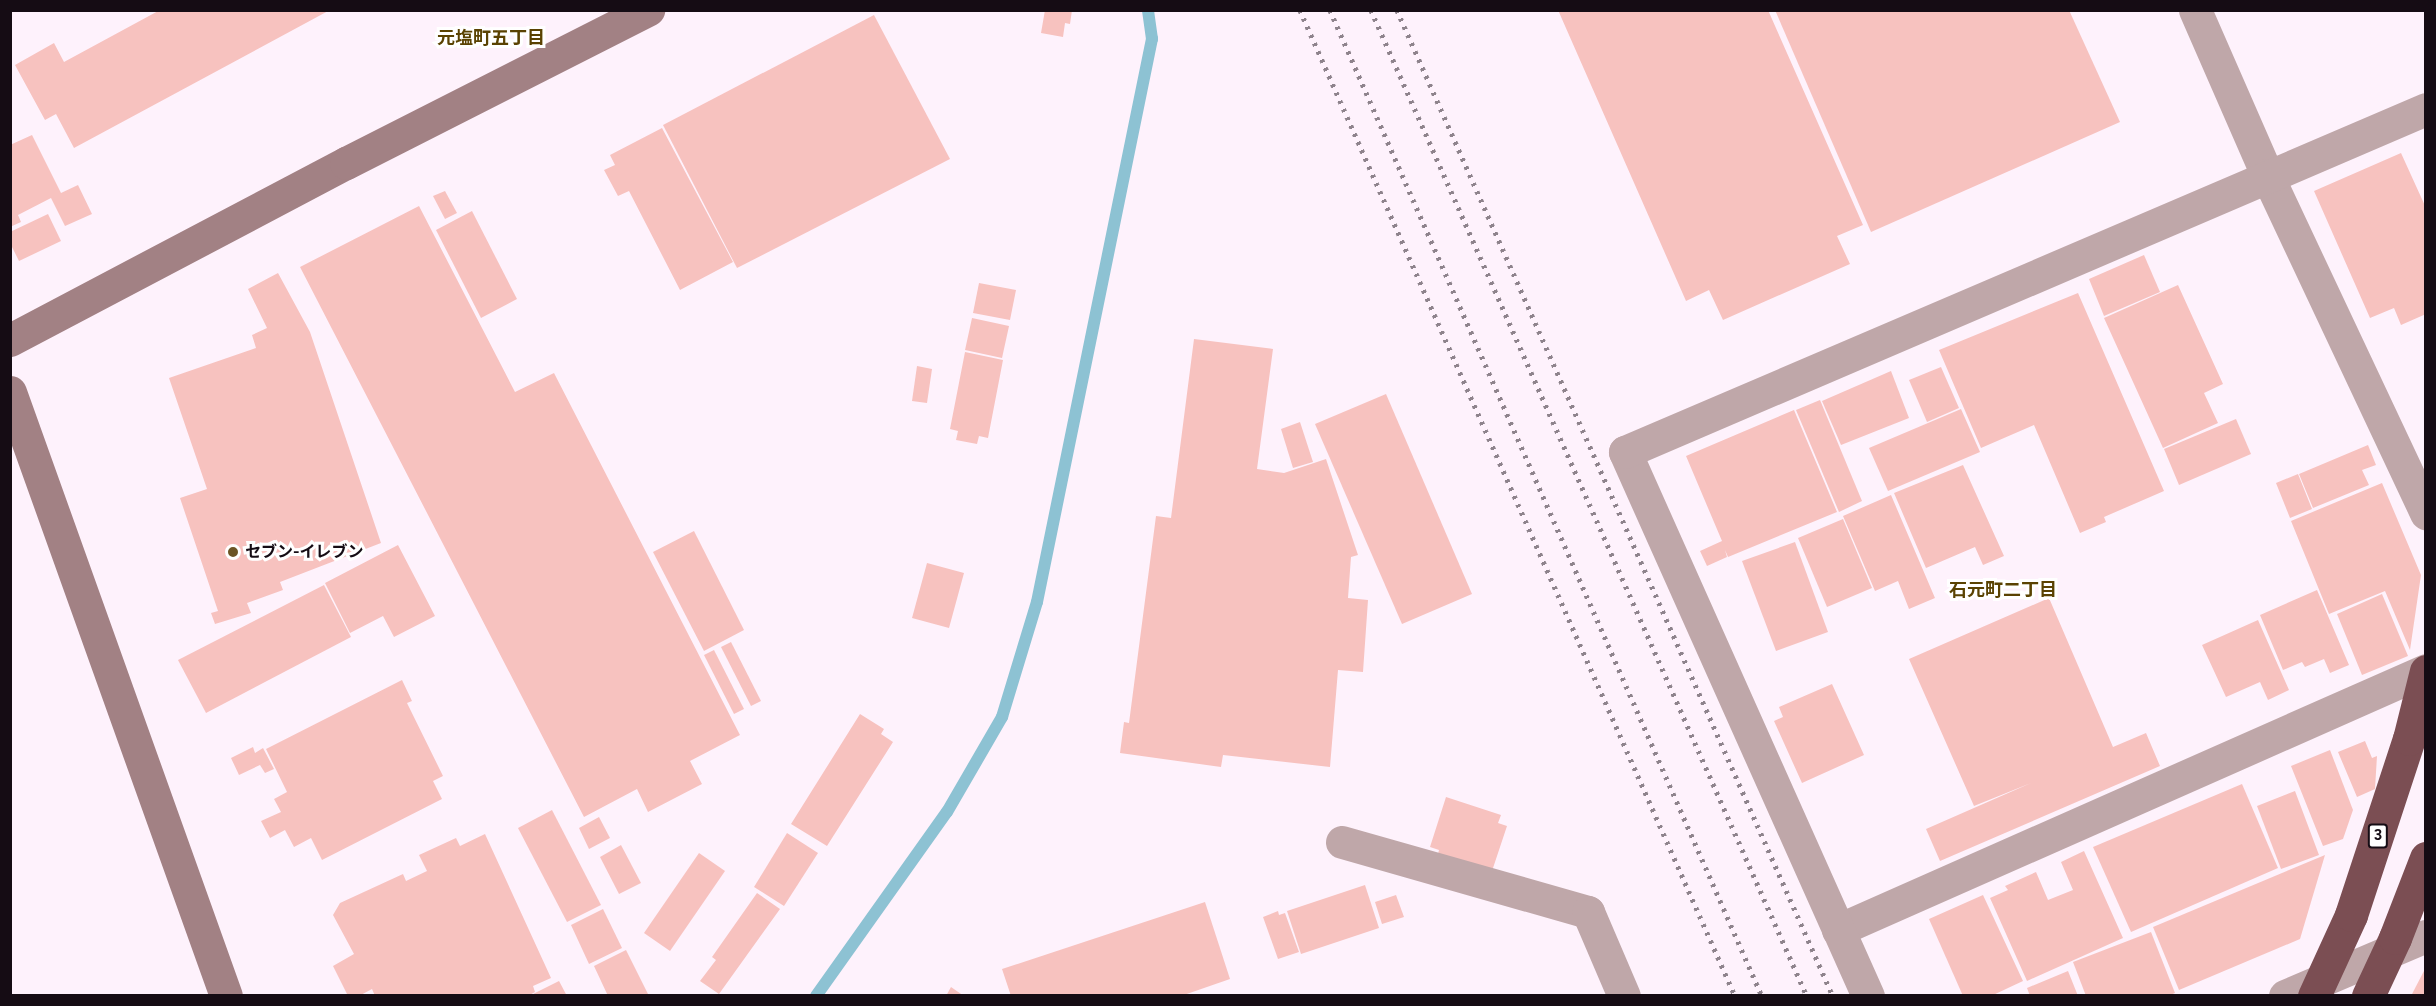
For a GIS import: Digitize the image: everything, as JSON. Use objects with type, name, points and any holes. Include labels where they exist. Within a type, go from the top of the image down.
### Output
[{"type":"highway","name":"3","points":[[2314,996],[2358,893],[2409,739],[2426,670]]},
{"type":"highway","points":[[2368,996],[2395,938],[2426,858]]},
{"type":"street","points":[[10,340],[346,163],[648,10]]},
{"type":"street","points":[[2195,10],[2267,175],[2426,513]]},
{"type":"street","points":[[1868,996],[1625,452],[2267,175],[2426,109]]},
{"type":"street","points":[[10,392],[226,996]]},
{"type":"street","points":[[1838,930],[2426,670]]},
{"type":"street","points":[[1342,842],[1588,912],[1624,996]]},
{"type":"street","points":[[2285,996],[2426,936]]},
{"type":"building","points":[[160,10],[330,10],[74,148],[56,114],[45,120],[15,65],[54,43],[64,62]]},
{"type":"building","points":[[1045,10],[1072,10],[1070,24],[1065,23],[1063,37],[1041,33]]},
{"type":"building","points":[[1558,10],[1768,10],[1863,225],[1837,236],[1850,264],[1723,320],[1709,290],[1686,301]]},
{"type":"building","points":[[1775,10],[2069,10],[2120,122],[1871,232]]},
{"type":"building","points":[[874,15],[950,159],[737,268],[663,125]]},
{"type":"building","points":[[662,128],[733,262],[680,290],[629,191],[618,196],[604,170],[615,165],[610,155]]},
{"type":"building","points":[[32,135],[61,193],[78,185],[92,214],[65,226],[51,198],[18,215],[21,222],[10,227],[10,145]]},
{"type":"building","points":[[2401,153],[2426,208],[2426,314],[2401,325],[2394,308],[2370,318],[2314,191]]},
{"type":"building","points":[[445,191],[457,213],[445,219],[433,196]]},
{"type":"building","points":[[419,206],[515,392],[554,373],[740,735],[690,761],[702,784],[648,812],[637,789],[584,817],[300,267]]},
{"type":"building","points":[[472,211],[517,299],[481,318],[436,230]]},
{"type":"building","points":[[48,214],[61,241],[19,261],[10,243],[10,232]]},
{"type":"building","points":[[2144,255],[2160,292],[2104,316],[2089,279]]},
{"type":"building","points":[[278,273],[310,332],[381,543],[280,582],[283,590],[247,603],[251,613],[215,624],[211,613],[218,611],[180,498],[207,489],[169,378],[256,348],[252,335],[267,328],[248,289]]},
{"type":"building","points":[[979,283],[1016,290],[1010,320],[973,313]]},
{"type":"building","points":[[2178,285],[2223,384],[2204,393],[2218,423],[2163,448],[2104,318]]},
{"type":"building","points":[[2078,293],[2164,491],[2104,517],[2106,522],[2080,533],[2034,425],[1981,448],[1939,350]]},
{"type":"building","points":[[972,318],[1009,326],[1002,358],[965,350]]},
{"type":"building","points":[[1194,339],[1273,349],[1257,469],[1284,473],[1326,459],[1358,555],[1351,557],[1348,598],[1368,600],[1363,672],[1338,670],[1330,767],[1223,755],[1221,767],[1120,753],[1124,722],[1129,723],[1156,516],[1171,518]]},
{"type":"building","points":[[965,352],[1003,360],[988,438],[979,436],[977,444],[956,440],[958,431],[950,429]]},
{"type":"building","points":[[917,366],[932,369],[927,403],[912,401]]},
{"type":"building","points":[[1941,367],[1959,408],[1927,422],[1909,380]]},
{"type":"building","points":[[1891,371],[1909,418],[1841,445],[1822,401]]},
{"type":"building","points":[[1386,394],[1472,594],[1402,624],[1315,424]]},
{"type":"building","points":[[1820,400],[1862,501],[1839,512],[1796,410]]},
{"type":"building","points":[[1961,409],[1980,452],[1888,491],[1869,448]]},
{"type":"building","points":[[1794,410],[1837,512],[1728,557],[1725,550],[1727,557],[1707,566],[1700,551],[1722,541],[1686,456]]},
{"type":"building","points":[[2236,419],[2251,454],[2179,485],[2164,449]]},
{"type":"building","points":[[1300,422],[1313,462],[1293,468],[1281,429]]},
{"type":"building","points":[[2368,445],[2376,465],[2362,470],[2369,485],[2313,508],[2299,474]]},
{"type":"building","points":[[1963,465],[2004,556],[1983,565],[1975,547],[1926,568],[1894,493]]},
{"type":"building","points":[[2298,474],[2312,509],[2290,518],[2276,483]]},
{"type":"building","points":[[2382,483],[2421,575],[2410,650],[2385,591],[2329,614],[2291,521]]},
{"type":"building","points":[[1891,495],[1935,598],[1909,609],[1898,581],[1875,591],[1843,516]]},
{"type":"building","points":[[1843,519],[1872,588],[1827,607],[1798,538]]},
{"type":"building","points":[[694,531],[744,630],[704,651],[653,552]]},
{"type":"building","points":[[1795,542],[1828,632],[1776,651],[1742,561]]},
{"type":"building","points":[[398,545],[435,616],[394,637],[383,616],[350,633],[325,583]]},
{"type":"building","points":[[927,563],[964,573],[949,628],[912,618]]},
{"type":"building","points":[[324,585],[351,637],[206,713],[178,660]]},
{"type":"building","points":[[2317,590],[2349,665],[2330,673],[2324,659],[2305,667],[2302,662],[2283,670],[2260,615]]},
{"type":"building","points":[[2382,594],[2408,656],[2362,675],[2337,614]]},
{"type":"building","points":[[2049,598],[2113,747],[2146,733],[2160,766],[1940,861],[1926,829],[2031,783],[1974,806],[1909,659]]},
{"type":"building","points":[[2258,620],[2289,690],[2268,700],[2260,682],[2226,697],[2202,645]]},
{"type":"building","points":[[731,642],[761,701],[751,706],[721,647]]},
{"type":"building","points":[[714,650],[744,709],[734,714],[704,655]]},
{"type":"building","points":[[402,680],[412,701],[407,703],[443,776],[433,781],[442,799],[322,860],[311,838],[294,847],[285,830],[270,838],[261,821],[281,812],[274,799],[287,792],[266,749]]},
{"type":"building","points":[[1832,684],[1864,755],[1802,783],[1774,721],[1783,717],[1779,707]]},
{"type":"building","points":[[860,714],[884,729],[881,734],[893,742],[827,846],[791,824]]},
{"type":"building","points":[[2365,741],[2372,758],[2377,756],[2375,789],[2357,797],[2338,752]]},
{"type":"building","points":[[253,747],[255,753],[263,748],[274,769],[265,773],[260,765],[239,775],[231,758]]},
{"type":"building","points":[[2330,750],[2353,810],[2343,839],[2323,846],[2291,766]]},
{"type":"building","points":[[2242,784],[2278,868],[2131,932],[2093,847]]},
{"type":"building","points":[[2295,791],[2319,855],[2281,869],[2257,806]]},
{"type":"building","points":[[1446,797],[1501,815],[1498,823],[1507,826],[1492,871],[1438,854],[1439,850],[1430,847]]},
{"type":"building","points":[[552,810],[601,905],[567,922],[518,828]]},
{"type":"building","points":[[599,817],[610,838],[589,849],[579,828]]},
{"type":"building","points":[[787,833],[818,853],[784,906],[754,887]]},
{"type":"building","points":[[485,834],[551,978],[533,986],[535,992],[528,996],[375,996],[372,989],[359,996],[348,996],[333,966],[354,954],[333,915],[340,903],[403,874],[406,881],[427,871],[419,855],[456,838],[460,846]]},
{"type":"building","points":[[621,845],[641,883],[619,894],[600,857]]},
{"type":"building","points":[[2084,851],[2123,938],[2027,981],[1990,898],[2008,890],[2005,886],[2036,872],[2048,900],[2073,890],[2061,862]]},
{"type":"building","points":[[699,853],[725,871],[670,951],[644,933]]},
{"type":"building","points":[[2325,855],[2300,939],[2179,990],[2153,927]]},
{"type":"building","points":[[1365,885],[1379,928],[1301,954],[1287,911]]},
{"type":"building","points":[[757,893],[780,909],[719,994],[700,981],[716,960],[712,957]]},
{"type":"building","points":[[1396,895],[1404,917],[1382,924],[1375,902]]},
{"type":"building","points":[[1983,895],[2023,981],[1991,996],[1963,996],[1929,919]]},
{"type":"building","points":[[1205,902],[1230,979],[1181,996],[1011,996],[1002,969]]},
{"type":"building","points":[[603,909],[622,948],[589,964],[571,925]]},
{"type":"building","points":[[1278,911],[1279,915],[1285,913],[1299,952],[1278,959],[1263,917]]},
{"type":"building","points":[[2151,932],[2175,993],[2168,996],[2086,996],[2073,962]]},
{"type":"building","points":[[626,950],[649,996],[608,996],[594,966]]},
{"type":"building","points":[[2426,967],[2426,996],[2411,996]]},
{"type":"building","points":[[2068,971],[2078,996],[2030,996],[2027,988]]},
{"type":"building","points":[[559,981],[567,996],[530,996],[535,993]]},
{"type":"building","points":[[951,987],[964,996],[946,996]]},
{"type":"waterway","points":[[816,996],[947,812],[1002,717],[1037,602],[1152,39],[1148,10]]},
{"type":"railway","points":[[1300,10],[1735,996]]},
{"type":"railway","points":[[1330,10],[1762,996]]},
{"type":"railway","points":[[1371,10],[1807,996]]},
{"type":"railway","points":[[1397,10],[1833,996]]},
{"type":"place","name":"セブン-イレブン","points":[[233,552]]},
{"type":"district","name":"元塩町五丁目","points":[[491,38]]},
{"type":"district","name":"石元町二丁目","points":[[2003,590]]}]
